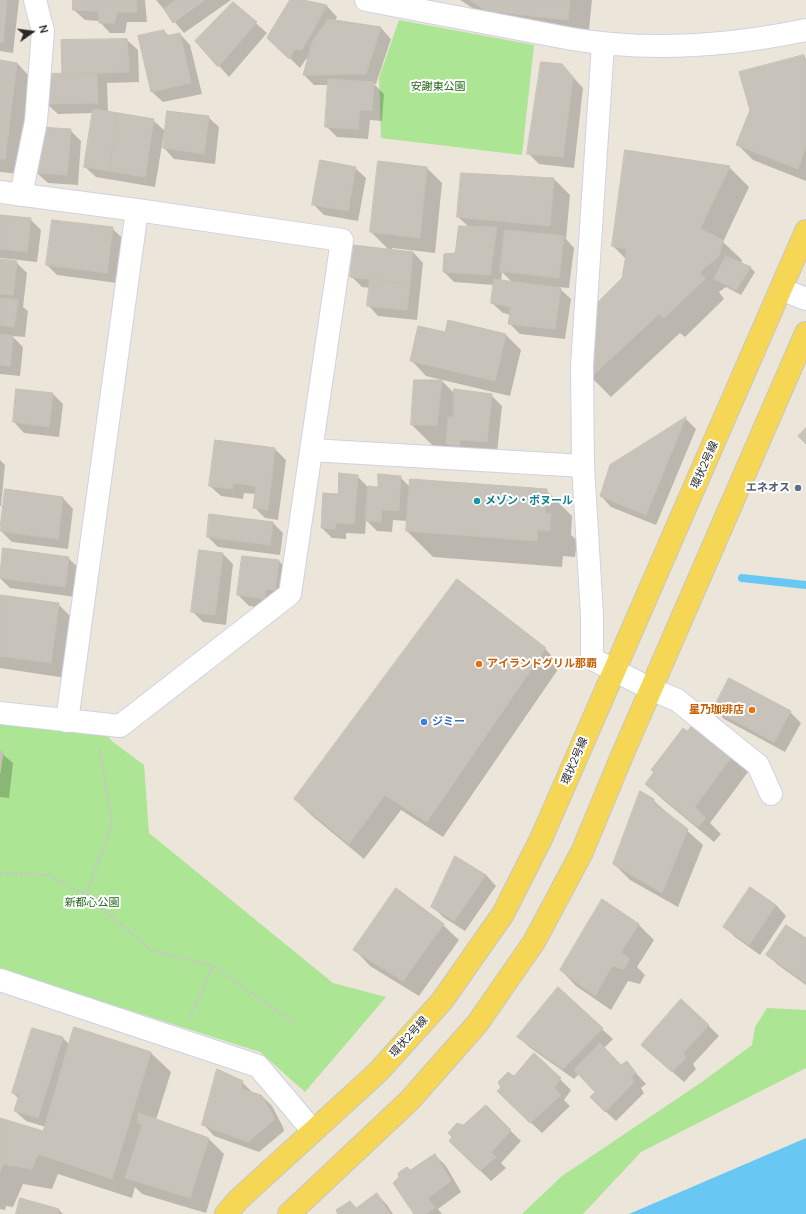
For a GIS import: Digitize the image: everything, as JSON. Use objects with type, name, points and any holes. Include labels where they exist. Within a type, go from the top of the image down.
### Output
[{"type":"main road","name":"環状2号線","points":[[226,1214],[238,1200],[378,1072],[442,1000],[503,914],[541,839],[806,231]]},
{"type":"main road","points":[[289,1214],[410,1100],[477,1024],[534,942],[582,852],[650,689],[806,333]]},
{"type":"street","points":[[21,195],[36,121],[42,39],[42,31],[35,0]]},
{"type":"street","points":[[366,0],[603,44],[638,46],[699,46],[806,30]]},
{"type":"street","points":[[603,44],[582,366],[583,466],[592,615],[592,659],[650,689],[677,700],[758,765],[772,794]]},
{"type":"street","points":[[0,192],[137,210],[342,240],[290,594],[120,726],[0,713]]},
{"type":"street","points":[[67,721],[137,210]]},
{"type":"street","points":[[781,289],[806,299]]},
{"type":"street","points":[[311,450],[583,466]]},
{"type":"street","points":[[0,980],[258,1066],[313,1131]]},
{"type":"path","points":[[86,895],[112,824],[96,724]]},
{"type":"path","points":[[0,873],[48,875],[86,895],[151,950],[213,966],[296,1024]]},
{"type":"path","points":[[188,1021],[213,966]]},
{"type":"green space","name":"安謝東公園","points":[[399,20],[534,45],[522,155],[381,138],[379,78]]},
{"type":"green space","name":"新都心公園","points":[[0,717],[96,724],[113,742],[144,765],[149,833],[333,983],[386,997],[305,1092],[260,1052],[0,969]]},
{"type":"green space","points":[[767,1008],[806,1010],[806,1068],[641,1152],[583,1214],[522,1214],[562,1176],[702,1082],[752,1045],[755,1027]]},
{"type":"water","points":[[806,1138],[806,1214],[629,1214]]},
{"type":"building","points":[[0,0],[7,0],[3,43],[0,42]]},
{"type":"building","points":[[73,0],[136,0],[137,12],[117,12],[114,23],[99,23],[98,11],[73,10]]},
{"type":"building","points":[[176,0],[205,0],[173,23],[164,9]]},
{"type":"building","points":[[290,0],[303,0],[327,5],[302,50],[295,49],[289,59],[267,38]]},
{"type":"building","points":[[470,0],[570,0],[568,20],[487,11]]},
{"type":"building","points":[[233,2],[257,22],[218,67],[195,41]]},
{"type":"building","points":[[328,19],[381,27],[366,74],[303,75],[312,43]]},
{"type":"building","points":[[164,30],[166,36],[180,33],[191,83],[151,92],[138,36]]},
{"type":"building","points":[[127,39],[129,72],[62,74],[61,40]]},
{"type":"building","points":[[804,55],[806,64],[806,146],[798,169],[736,145],[750,110],[739,72]]},
{"type":"building","points":[[0,60],[17,63],[5,159],[0,159]]},
{"type":"building","points":[[541,62],[562,64],[573,77],[563,157],[527,154]]},
{"type":"building","points":[[97,73],[98,103],[46,104],[46,74]]},
{"type":"building","points":[[328,79],[374,82],[372,111],[360,110],[358,129],[325,127]]},
{"type":"building","points":[[93,109],[118,113],[109,171],[84,167]]},
{"type":"building","points":[[167,111],[209,116],[204,154],[163,148]]},
{"type":"building","points":[[118,113],[154,119],[145,177],[109,171]]},
{"type":"building","points":[[39,127],[71,129],[67,175],[36,173]]},
{"type":"building","points":[[625,150],[730,166],[700,229],[723,240],[719,256],[700,272],[705,279],[664,318],[659,314],[590,378],[597,303],[622,278],[627,249],[612,246]]},
{"type":"building","points":[[320,160],[356,167],[348,211],[312,205]]},
{"type":"building","points":[[378,161],[427,167],[420,238],[370,232]]},
{"type":"building","points":[[461,173],[554,178],[550,226],[457,217]]},
{"type":"building","points":[[0,215],[31,218],[27,252],[0,249]]},
{"type":"building","points":[[52,220],[113,227],[107,273],[46,265]]},
{"type":"building","points":[[459,226],[497,227],[490,275],[443,272],[444,254],[455,253]]},
{"type":"building","points":[[505,230],[564,236],[559,278],[500,271]]},
{"type":"building","points":[[353,245],[413,252],[410,284],[350,277]]},
{"type":"building","points":[[726,256],[751,267],[736,290],[714,279]]},
{"type":"building","points":[[0,259],[17,261],[13,295],[0,294]]},
{"type":"building","points":[[370,279],[410,284],[407,310],[367,306]]},
{"type":"building","points":[[494,279],[561,288],[555,329],[508,324],[511,307],[491,303]]},
{"type":"building","points":[[0,298],[18,300],[14,327],[0,325]]},
{"type":"building","points":[[448,320],[506,334],[495,381],[410,361],[418,326],[445,332]]},
{"type":"building","points":[[0,334],[13,336],[10,366],[0,365]]},
{"type":"building","points":[[414,380],[442,380],[437,425],[411,425]]},
{"type":"building","points":[[16,389],[53,393],[49,427],[13,422]]},
{"type":"building","points":[[454,389],[492,394],[487,442],[460,440],[459,446],[446,444],[448,417],[453,417]]},
{"type":"building","points":[[686,417],[646,515],[600,496],[610,465]]},
{"type":"building","points":[[806,428],[806,444],[798,436]]},
{"type":"building","points":[[215,440],[275,448],[268,510],[253,508],[256,486],[233,483],[233,489],[209,486]]},
{"type":"building","points":[[339,473],[358,475],[354,524],[336,523],[335,529],[321,528],[323,493],[338,494]]},
{"type":"building","points":[[378,474],[401,476],[399,511],[382,510],[381,522],[365,521],[368,486],[378,487]]},
{"type":"building","name":"メゾン・ボヌール","points":[[410,479],[547,489],[545,513],[551,514],[550,531],[537,530],[537,541],[406,531]]},
{"type":"building","points":[[5,489],[63,497],[58,539],[0,531]]},
{"type":"building","points":[[209,514],[273,522],[270,545],[207,537]]},
{"type":"building","points":[[3,548],[69,557],[65,587],[0,578]]},
{"type":"building","points":[[199,550],[223,553],[215,615],[191,612]]},
{"type":"building","points":[[242,556],[279,560],[275,590],[266,589],[264,599],[237,595]]},
{"type":"building","name":"ジミー","points":[[457,579],[546,648],[427,822],[385,795],[349,844],[294,799]]},
{"type":"building","points":[[0,595],[59,603],[51,663],[0,656]]},
{"type":"building","name":"星乃珈琲店","points":[[729,678],[791,711],[774,742],[713,709]]},
{"type":"building","points":[[694,724],[733,755],[695,807],[706,818],[698,827],[645,784],[654,772],[651,770],[683,728],[687,731]]},
{"type":"building","points":[[0,751],[3,752],[0,773]]},
{"type":"building","points":[[640,791],[654,799],[654,803],[688,829],[662,893],[613,864]]},
{"type":"building","points":[[455,856],[486,875],[454,921],[431,907]]},
{"type":"building","points":[[750,887],[776,905],[749,945],[723,927]]},
{"type":"building","points":[[396,888],[444,924],[403,981],[353,950]]},
{"type":"building","points":[[602,899],[639,924],[621,952],[630,959],[624,969],[612,966],[595,996],[560,970]]},
{"type":"building","points":[[786,925],[806,938],[806,983],[766,955]]},
{"type":"building","points":[[558,987],[603,1028],[563,1069],[517,1037]]},
{"type":"building","points":[[681,999],[709,1025],[683,1053],[686,1058],[672,1072],[641,1045]]},
{"type":"building","points":[[74,1027],[151,1052],[112,1179],[38,1154],[32,1169],[3,1164],[0,1172],[0,1118],[43,1131]]},
{"type":"building","points":[[32,1028],[63,1037],[38,1118],[14,1111],[19,1095],[12,1093]]},
{"type":"building","points":[[600,1043],[621,1065],[627,1061],[636,1073],[631,1077],[634,1082],[605,1112],[590,1097],[595,1092],[574,1070]]},
{"type":"building","points":[[534,1053],[561,1078],[554,1088],[561,1095],[530,1123],[497,1091],[501,1088],[498,1082],[508,1072],[514,1076]]},
{"type":"building","points":[[217,1069],[243,1081],[241,1089],[261,1095],[273,1115],[274,1120],[248,1142],[202,1125]]},
{"type":"building","points":[[486,1105],[511,1130],[491,1153],[496,1157],[480,1171],[449,1141],[452,1137],[448,1133],[457,1123],[463,1125]]},
{"type":"building","points":[[139,1113],[209,1138],[190,1198],[125,1178],[142,1125],[137,1122]]},
{"type":"building","points":[[435,1154],[451,1181],[428,1198],[435,1208],[425,1214],[414,1214],[393,1183],[399,1177],[398,1173],[407,1167],[410,1170]]},
{"type":"building","points":[[377,1193],[390,1214],[338,1214],[336,1210],[350,1201],[356,1208]]},
{"type":"building","points":[[20,1198],[59,1209],[58,1214],[16,1214]]},
{"type":"waterway","points":[[742,578],[806,585]]},
{"type":"place","name":"エネオス","points":[[798,488]]},
{"type":"place","name":"メゾン・ボヌール","points":[[477,501]]},
{"type":"place","name":"アイランドグリル那覇","points":[[479,664]]},
{"type":"place","name":"星乃珈琲店","points":[[752,710]]},
{"type":"place","name":"ジミー","points":[[424,722]]}]
